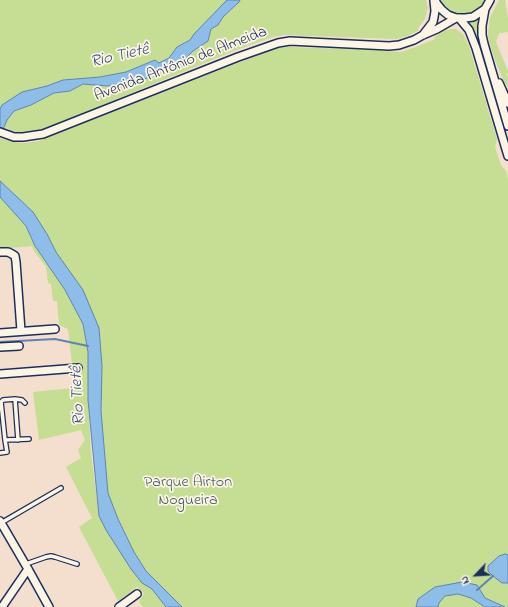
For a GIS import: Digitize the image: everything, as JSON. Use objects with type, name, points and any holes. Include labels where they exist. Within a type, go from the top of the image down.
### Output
[{"type":"street","points":[[434,0],[442,10],[448,15],[457,18],[469,30],[476,48],[508,156]]},
{"type":"street","points":[[423,35],[433,22],[434,0]]},
{"type":"street","points":[[490,0],[485,9],[482,35],[508,126]]},
{"type":"street","name":"Avenida Antônio de Almeida","points":[[2,133],[14,137],[43,134],[238,57],[278,43],[290,41],[389,46],[399,45],[407,43],[457,18],[473,17],[485,9]]},
{"type":"street","points":[[491,68],[508,103]]},
{"type":"street","points":[[501,87],[503,90],[508,92]]},
{"type":"street","points":[[0,252],[8,252],[12,254],[16,262],[21,331]]},
{"type":"street","points":[[0,332],[55,329]]},
{"type":"street","points":[[0,347],[19,346]]},
{"type":"street","points":[[0,374],[78,368]]},
{"type":"street","points":[[1,522],[49,607]]},
{"type":"street","points":[[2,607],[27,567]]},
{"type":"street","points":[[119,607],[137,594]]},
{"type":"lane","points":[[14,399],[18,440]]},
{"type":"lane","points":[[0,453],[7,452],[1,402],[3,400],[14,399],[22,400],[25,403]]},
{"type":"lane","points":[[5,440],[29,439]]},
{"type":"lane","points":[[1,522],[61,488]]},
{"type":"lane","points":[[27,567],[51,556],[77,564]]},
{"type":"green space","points":[[0,0],[228,0],[194,34],[190,40],[177,47],[170,57],[159,63],[155,60],[126,72],[100,77],[63,80],[47,86],[0,109]]},
{"type":"green space","points":[[240,0],[426,0],[428,8],[425,19],[418,28],[419,30],[408,36],[396,39],[285,35],[273,37],[239,49],[46,128],[35,131],[16,132],[4,127],[14,111],[31,105],[54,93],[70,91],[83,84],[108,86],[148,78],[162,69],[182,62],[211,29],[218,25],[223,17]]},
{"type":"green space","points":[[438,0],[489,0],[480,11],[466,16],[452,14],[446,10]]},
{"type":"green space","points":[[499,0],[505,0],[508,18],[508,32],[500,33],[496,42],[508,71],[506,74],[508,77],[508,86],[505,84],[495,60],[488,33],[490,17]]},
{"type":"green space","points":[[481,16],[478,26],[479,39],[508,137],[508,146],[475,36],[466,21]]},
{"type":"green space","name":"Parque Airton Nogueira","points":[[456,29],[463,34],[469,46],[497,139],[495,147],[501,165],[506,171],[508,179],[508,607],[485,598],[477,585],[418,599],[416,607],[182,607],[146,571],[134,552],[118,519],[108,493],[101,411],[102,366],[56,252],[47,234],[33,212],[0,181],[0,138],[25,143],[39,141],[276,48],[290,47],[401,52],[435,39],[434,37],[446,30]]},
{"type":"green space","points":[[0,197],[26,226],[35,246],[65,290],[83,324],[88,352],[88,400],[91,453],[99,516],[143,583],[152,589],[166,607],[143,607],[139,602],[144,593],[137,587],[118,601],[79,527],[92,518],[66,467],[81,458],[78,450],[85,440],[81,430],[39,440],[33,392],[82,387],[80,364],[72,364],[68,329],[59,325],[57,301],[53,301],[51,284],[48,283],[46,267],[32,246],[0,249]]},
{"type":"green space","points":[[458,594],[471,598],[485,607],[438,607],[439,603],[445,596]]},
{"type":"water","points":[[227,0],[240,0],[223,17],[218,25],[211,29],[208,41],[193,51],[182,62],[162,69],[148,78],[108,86],[83,84],[70,91],[54,93],[31,105],[14,111],[7,120],[0,137],[0,109],[2,105],[22,92],[47,86],[63,80],[100,77],[126,72],[155,60],[159,63],[169,58],[177,47],[190,40]]},
{"type":"water","points":[[0,181],[33,212],[56,252],[83,290],[99,328],[102,366],[101,411],[108,493],[118,519],[134,552],[146,571],[182,607],[166,607],[152,589],[142,583],[131,569],[106,530],[99,516],[88,400],[88,352],[83,324],[65,290],[35,246],[26,226],[0,197]]},
{"type":"water","points":[[505,554],[508,555],[508,583],[502,583],[488,571],[488,566],[499,556]]},
{"type":"water","points":[[462,582],[477,585],[485,598],[505,607],[485,607],[471,598],[458,594],[445,596],[439,603],[438,607],[416,607],[418,599],[435,587]]},
{"type":"waterway","points":[[0,342],[55,339],[88,346]]},
{"type":"waterway","points":[[477,590],[493,576]]},
{"type":"water label","name":"Rio Tietê","points":[[120,57]]},
{"type":"water label","name":"Rio Tietê","points":[[79,396]]}]
